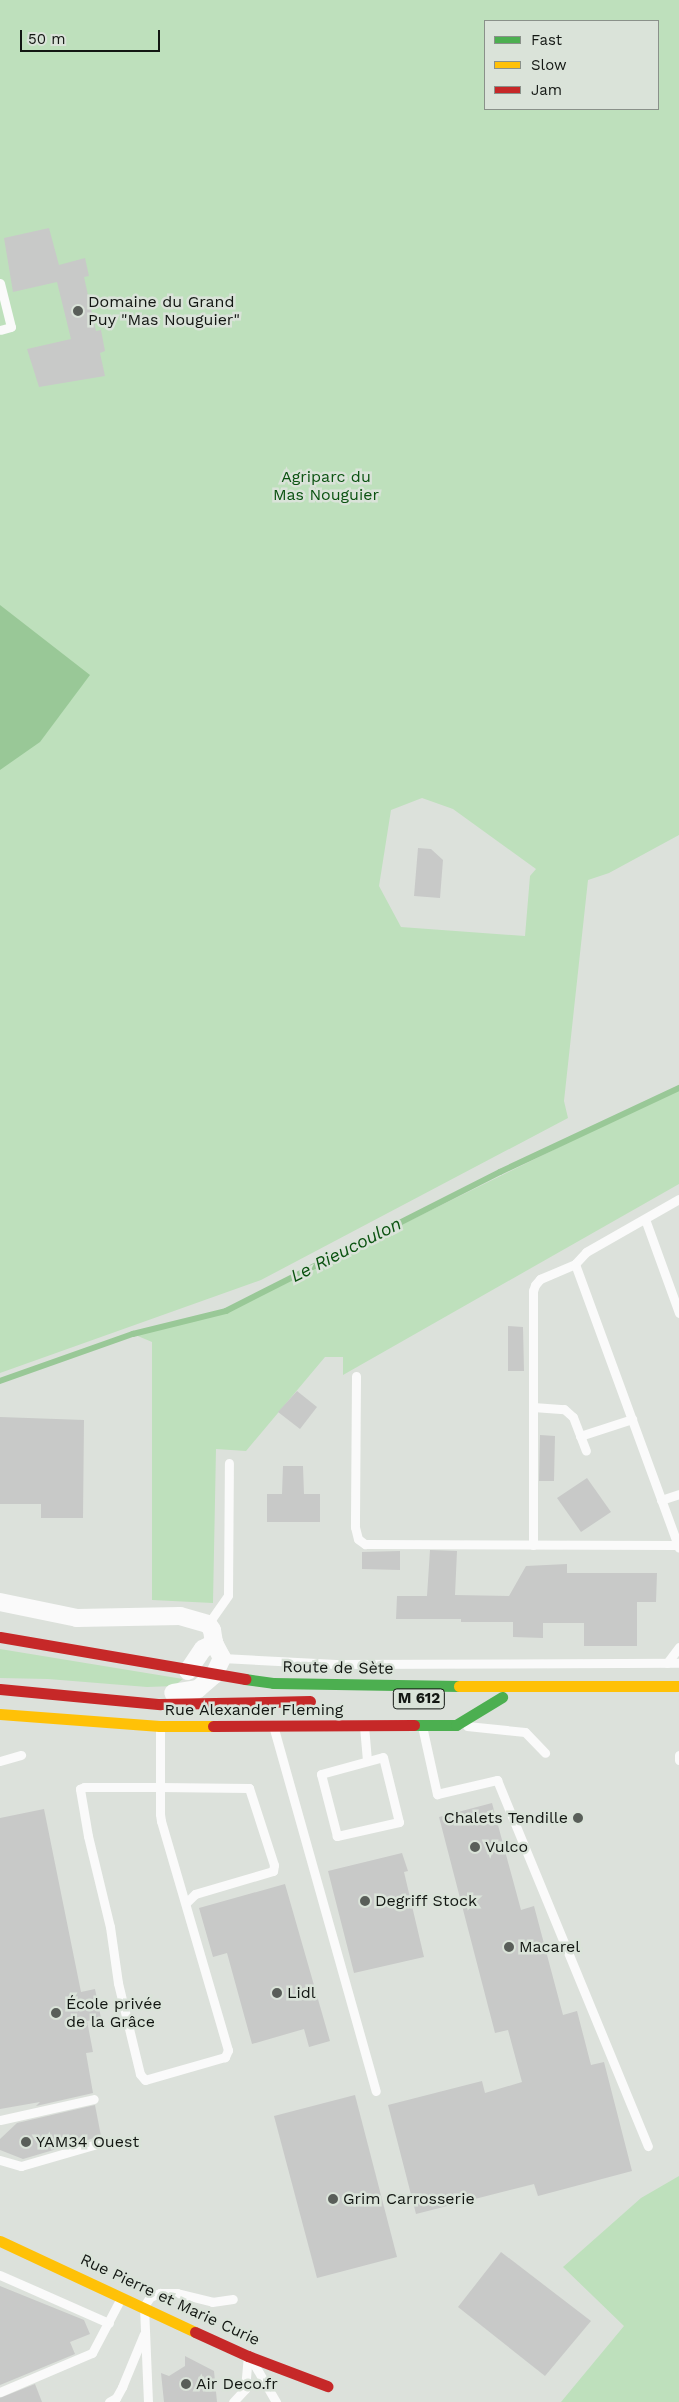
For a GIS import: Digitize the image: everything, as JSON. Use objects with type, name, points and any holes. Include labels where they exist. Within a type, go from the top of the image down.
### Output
[{"type":"main road","name":"Route de Sète","points":[[0,1637],[188,1672],[297,1684],[679,1686]]},
{"type":"main road","name":"Route de Sète","points":[[0,1689],[110,1701],[160,1704],[324,1700]]},
{"type":"main road","name":"Rue Alexander Fleming","points":[[0,1714],[160,1726],[456,1725],[502,1697]]},
{"type":"main road","name":"M 612","points":[[462,1698],[577,1698]]},
{"type":"main road","name":"Rue Pierre et Marie Curie","points":[[0,2241],[144,2306],[248,2356],[327,2386]]},
{"type":"street","points":[[0,1602],[77,1618],[180,1616],[208,1624],[212,1630],[218,1650],[214,1675],[198,1689],[171,1693],[160,1704]]},
{"type":"street","points":[[188,1672],[204,1649],[218,1650]]},
{"type":"lane","points":[[0,284],[11,327],[0,330]]},
{"type":"lane","points":[[533,1545],[533,1291],[540,1279],[575,1264],[586,1252],[679,1200]]},
{"type":"lane","points":[[645,1219],[679,1313]]},
{"type":"lane","points":[[356,1376],[356,1527],[358,1539],[365,1544],[678,1547],[575,1264]]},
{"type":"lane","points":[[533,1407],[564,1409],[573,1417],[586,1451]]},
{"type":"lane","points":[[580,1436],[632,1418]]},
{"type":"lane","points":[[208,1624],[228,1595],[230,1463]]},
{"type":"lane","points":[[661,1500],[679,1494]]},
{"type":"lane","points":[[667,1662],[679,1647]]},
{"type":"lane","points":[[218,1650],[336,1664],[679,1663]]},
{"type":"lane","points":[[456,1725],[491,1727],[525,1732],[545,1753]]},
{"type":"lane","points":[[160,1726],[160,1787],[161,1821],[228,2050],[225,2057],[145,2080],[140,2074],[118,1983],[110,1927],[88,1836],[80,1789],[160,1787],[249,1788],[274,1865],[273,1871],[195,1894],[186,1903]]},
{"type":"lane","points":[[274,1726],[376,2091]]},
{"type":"lane","points":[[364,1726],[367,1760]]},
{"type":"lane","points":[[422,1726],[437,1794],[497,1780],[648,2146]]},
{"type":"lane","points":[[0,1761],[21,1755]]},
{"type":"lane","points":[[679,1755],[679,1760]]},
{"type":"lane","points":[[382,1757],[399,1822],[337,1836],[321,1774],[367,1760],[382,1757]]},
{"type":"lane","points":[[0,2120],[94,2099]]},
{"type":"lane","points":[[0,2160],[21,2166],[100,2143]]},
{"type":"lane","points":[[0,2275],[109,2323]]},
{"type":"lane","points":[[148,2402],[144,2306],[150,2297],[160,2293],[177,2293],[212,2302],[233,2299]]},
{"type":"lane","points":[[0,2392],[92,2354],[122,2296]]},
{"type":"lane","points":[[109,2402],[116,2398],[122,2387],[145,2331]]},
{"type":"lane","points":[[233,2402],[245,2389],[248,2356]]},
{"type":"lane","points":[[248,2356],[276,2402]]},
{"type":"green space","name":"Agriparc du Mas Nouguier","points":[[0,0],[679,0],[679,835],[609,873],[588,880],[564,1101],[568,1118],[261,1280],[0,1373]],"holes":[[[422,798],[453,809],[536,869],[530,876],[525,936],[401,927],[379,886],[391,810]]]},
{"type":"green space","points":[[679,1088],[679,1184],[343,1375],[343,1357],[325,1357],[246,1451],[216,1449],[213,1603],[152,1600],[152,1342],[133,1334],[226,1311]]},
{"type":"green space","points":[[0,1649],[183,1679],[174,1686],[147,1687],[48,1679],[0,1678]]},
{"type":"green space","points":[[679,2176],[679,2402],[561,2402],[624,2326],[563,2267],[641,2198]]},
{"type":"shaded area","points":[[0,605],[90,675],[40,742],[0,770]]},
{"type":"building","name":"Domaine du Grand Puy \"Mas Nouguier\"","points":[[49,228],[59,265],[85,258],[89,276],[84,277],[96,331],[101,330],[105,351],[100,353],[105,376],[39,387],[27,349],[71,339],[57,282],[13,292],[4,238]]},
{"type":"building","points":[[418,848],[431,849],[443,860],[440,898],[414,896]]},
{"type":"building","points":[[508,1326],[523,1327],[524,1371],[508,1371]]},
{"type":"building","points":[[297,1391],[317,1407],[300,1429],[278,1412]]},
{"type":"building","points":[[0,1417],[84,1420],[83,1518],[41,1518],[41,1504],[0,1504]]},
{"type":"building","points":[[540,1435],[555,1436],[554,1481],[539,1481]]},
{"type":"building","points":[[283,1466],[303,1466],[304,1494],[320,1494],[320,1522],[267,1522],[267,1494],[282,1494]]},
{"type":"building","points":[[587,1478],[611,1512],[581,1532],[557,1498]]},
{"type":"building","points":[[430,1550],[457,1551],[455,1595],[509,1596],[526,1566],[567,1564],[567,1573],[657,1573],[656,1602],[637,1602],[637,1646],[584,1646],[584,1623],[543,1623],[543,1638],[513,1637],[513,1622],[461,1622],[461,1619],[396,1619],[397,1596],[427,1596]]},
{"type":"building","points":[[400,1551],[400,1570],[362,1569],[362,1552]]},
{"type":"building","points":[[492,1803],[521,1910],[534,1906],[563,2015],[577,2011],[591,2065],[604,2062],[632,2171],[538,2196],[534,2184],[416,2214],[388,2105],[482,2081],[485,2093],[522,2082],[508,2030],[495,2033],[439,1817]]},
{"type":"building","points":[[44,1809],[81,1992],[95,1989],[101,2018],[87,2021],[93,2052],[86,2053],[93,2093],[36,2106],[40,2102],[0,2109],[0,1818]]},
{"type":"building","points":[[402,1853],[408,1871],[404,1872],[424,1957],[354,1973],[328,1871]]},
{"type":"building","name":"Lidl","points":[[285,1884],[330,2041],[309,2047],[304,2029],[252,2044],[227,1953],[213,1957],[199,1908]]},
{"type":"building","points":[[355,2095],[397,2257],[317,2278],[274,2116]]},
{"type":"building","points":[[95,2105],[101,2136],[23,2159],[0,2150],[0,2139],[17,2123]]},
{"type":"building","points":[[501,2252],[591,2321],[545,2376],[458,2307]]},
{"type":"building","points":[[0,2286],[84,2320],[90,2334],[70,2342],[75,2354],[0,2385]]},
{"type":"building","points":[[185,2356],[214,2371],[217,2402],[164,2402],[161,2373],[169,2376],[185,2366]]},
{"type":"building","points":[[35,2384],[42,2402],[0,2402],[0,2398]]},
{"type":"waterway","name":"Le Rieucoulon","points":[[0,1381],[133,1334],[226,1311],[500,1172],[679,1088]]},
{"type":"traffic: fast","points":[[245,1679],[273,1683],[459,1686]]},
{"type":"traffic: fast","points":[[414,1725],[456,1725],[502,1697]]},
{"type":"traffic: slow","points":[[459,1686],[679,1686]]},
{"type":"traffic: slow","points":[[0,1714],[160,1726],[213,1726]]},
{"type":"traffic: slow","points":[[0,2241],[195,2332]]},
{"type":"traffic: jam","points":[[0,1637],[245,1679]]},
{"type":"traffic: jam","points":[[0,1689],[160,1704],[310,1701]]},
{"type":"traffic: jam","points":[[213,1726],[414,1725]]},
{"type":"traffic: jam","points":[[195,2332],[248,2356],[327,2386]]},
{"type":"place","name":"Domaine du Grand Puy \"Mas Nouguier\"","points":[[78,311]]},
{"type":"place","name":"Chalets Tendille","points":[[578,1818]]},
{"type":"place","name":"Vulco","points":[[475,1847]]},
{"type":"place","name":"Degriff Stock","points":[[365,1901]]},
{"type":"place","name":"Macarel","points":[[509,1947]]},
{"type":"place","name":"Lidl","points":[[277,1993]]},
{"type":"place","name":"École privée de la Grâce","points":[[56,2013]]},
{"type":"place","name":"YAM34 Ouest","points":[[26,2142]]},
{"type":"place","name":"Grim Carrosserie","points":[[333,2199]]},
{"type":"place","name":"Air Deco.fr","points":[[186,2384]]}]
